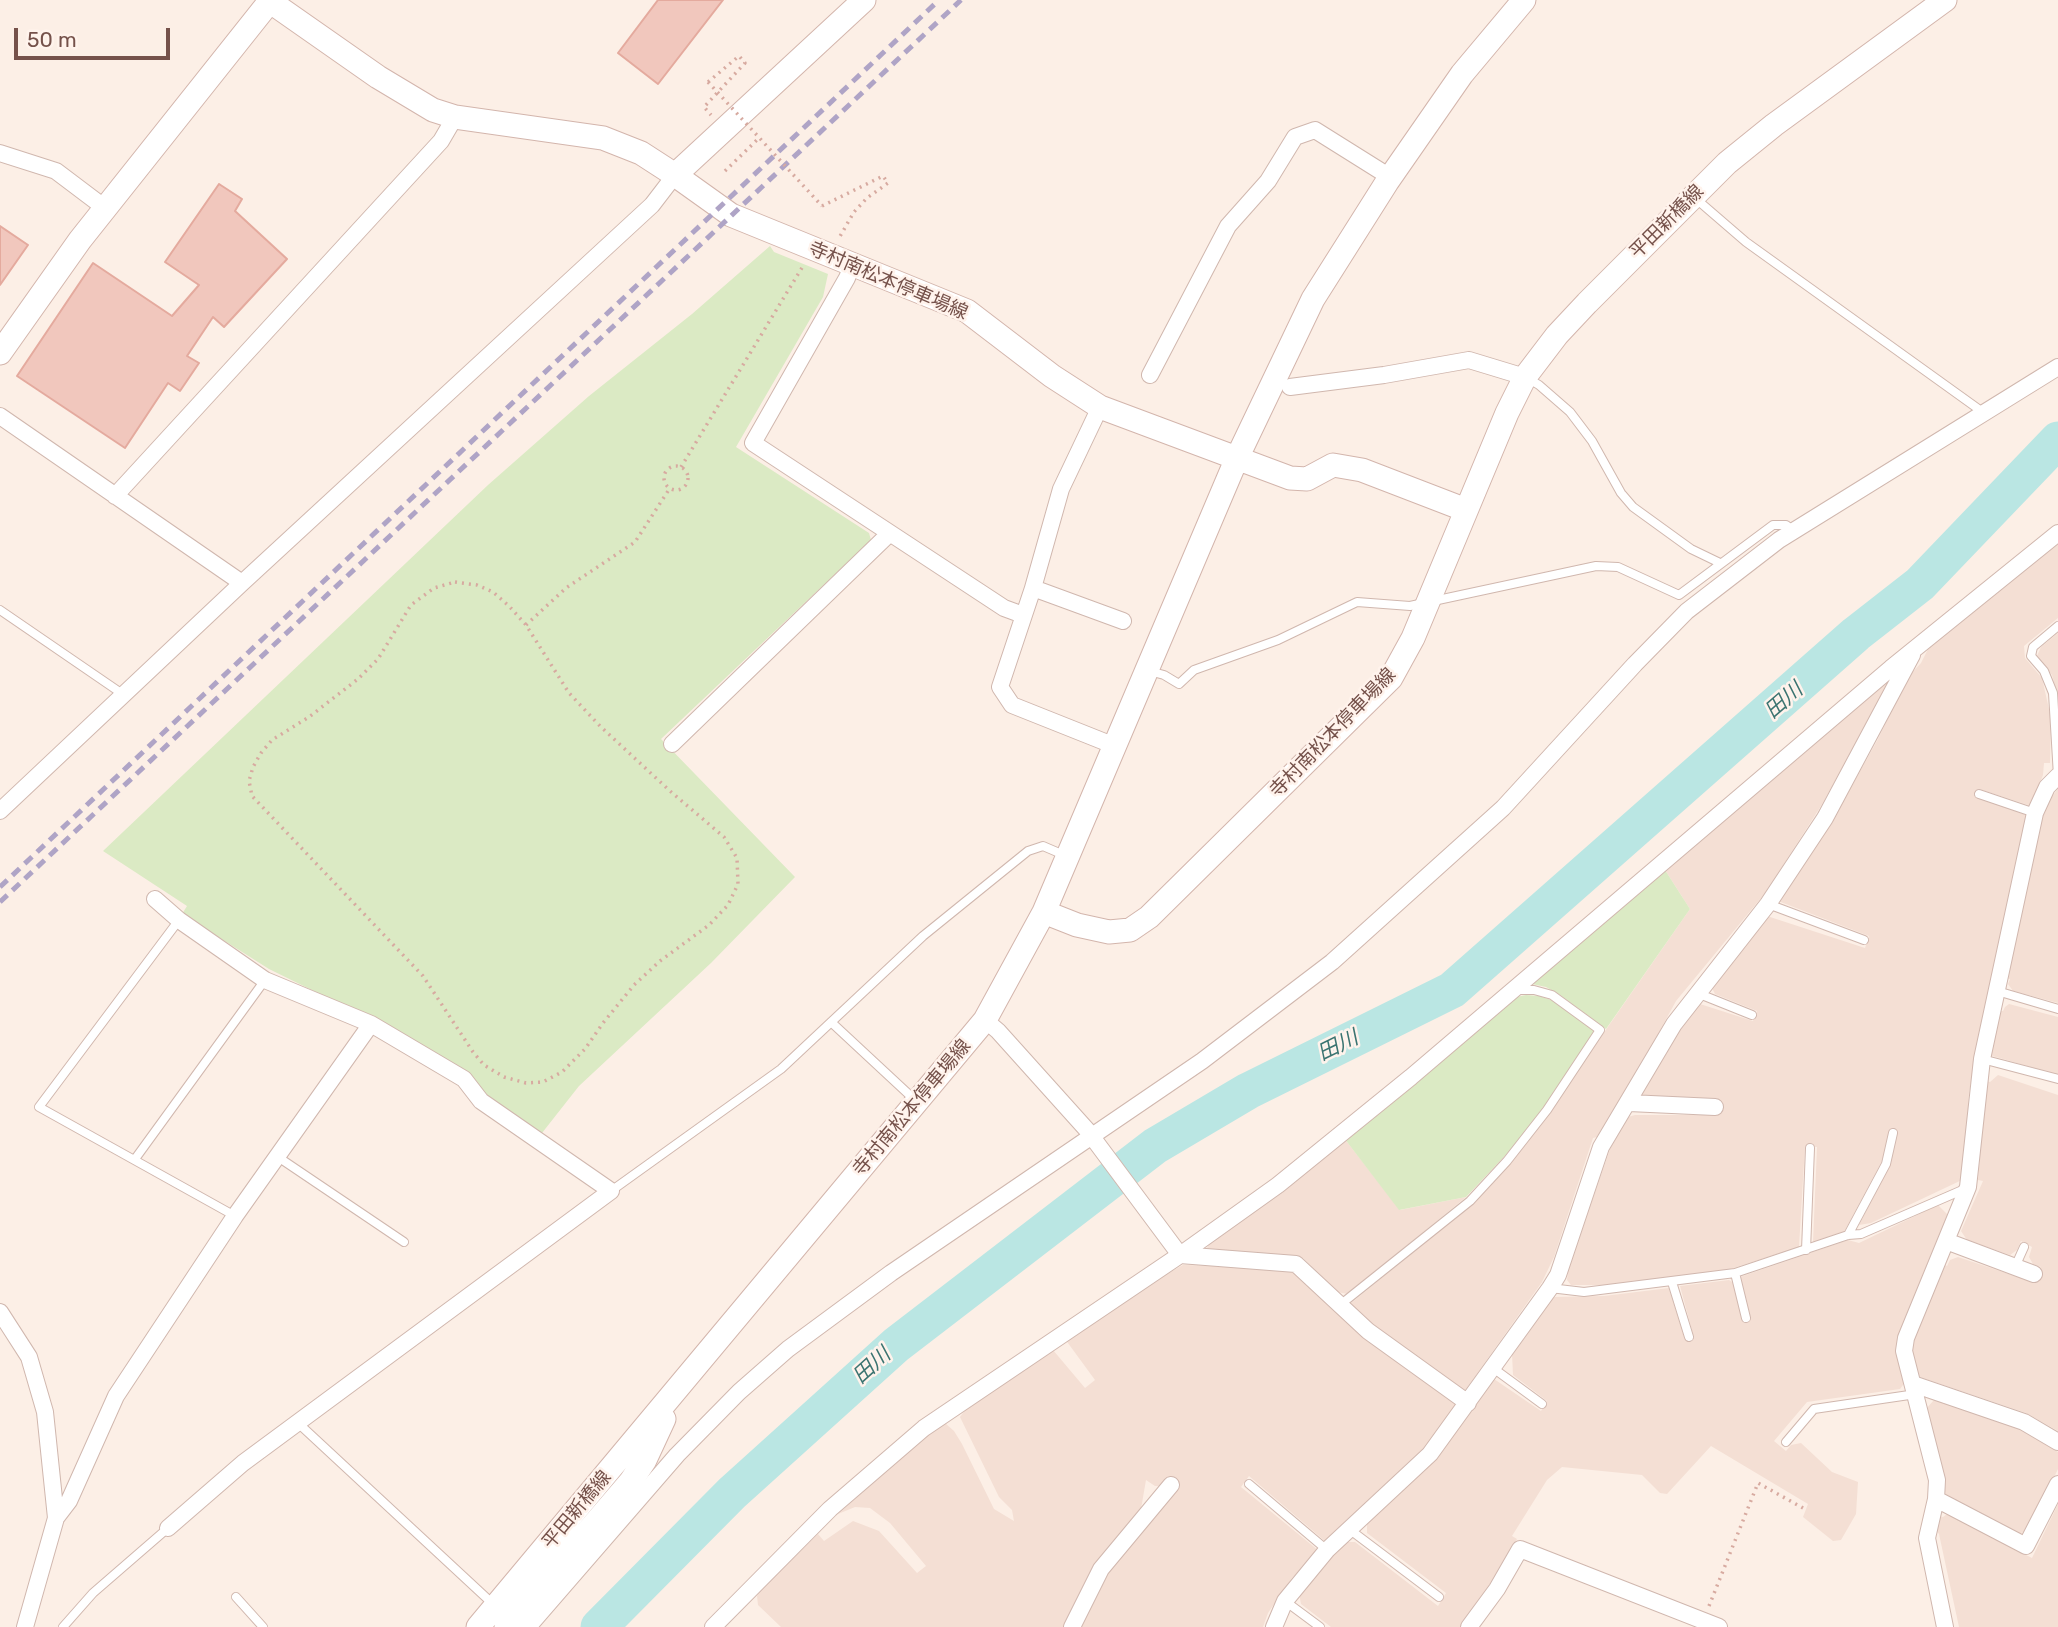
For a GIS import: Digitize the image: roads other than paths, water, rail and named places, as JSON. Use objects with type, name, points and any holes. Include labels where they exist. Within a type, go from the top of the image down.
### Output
[{"type":"main road","points":[[675,174],[864,0]]},
{"type":"main road","points":[[1045,912],[1237,458],[1313,299],[1390,177],[1462,74],[1524,0]]},
{"type":"main road","name":"平田新橋線","points":[[1466,510],[1492,446],[1525,377],[1587,303],[1727,163],[1939,2]]},
{"type":"main road","points":[[0,353],[105,208],[278,3]]},
{"type":"main road","name":"寺村南松本停車場線","points":[[278,3],[379,77],[433,110],[455,117],[603,138],[641,153],[731,215],[967,311],[1052,376],[1100,407],[1290,478],[1307,479],[1333,465],[1362,470],[1466,510],[1413,638],[1391,678],[1149,916],[1130,930],[1109,932],[1077,925],[1045,912],[985,1020],[675,1393]]},
{"type":"main road","points":[[506,1627],[631,1481],[650,1450],[675,1393]]},
{"type":"main road","name":"平田新橋線","points":[[478,1627],[675,1393]]},
{"type":"street","points":[[115,496],[441,141],[455,117]]},
{"type":"street","points":[[1150,374],[1228,226],[1268,181],[1295,137],[1315,130],[1390,177]]},
{"type":"street","points":[[0,153],[56,171],[105,208]]},
{"type":"street","points":[[0,811],[242,583],[652,205],[675,174]]},
{"type":"street","points":[[852,265],[848,278],[753,443],[1004,608],[1023,615]]},
{"type":"street","points":[[1290,387],[1384,375],[1469,359],[1525,377]]},
{"type":"street","points":[[528,1627],[677,1455],[749,1383],[839,1310],[1093,1141],[1332,962],[1503,808],[1687,611],[1794,531],[2058,367]]},
{"type":"street","points":[[1100,407],[1061,489],[1033,588],[1000,687],[1012,705],[1115,746]]},
{"type":"street","points":[[0,416],[242,583]]},
{"type":"street","points":[[671,744],[890,533]]},
{"type":"street","points":[[713,1627],[831,1509],[924,1428],[1279,1185],[1914,650],[2058,533]]},
{"type":"street","points":[[1033,588],[1123,621]]},
{"type":"street","points":[[1274,1627],[1285,1601],[1327,1550],[1430,1454],[1550,1288],[1558,1275],[1601,1147],[1674,1024],[1768,904],[1825,818],[1914,650]]},
{"type":"street","points":[[1945,1627],[1927,1538],[1936,1499],[1937,1480],[1905,1351],[1906,1338],[1968,1187],[1982,1059],[2035,813],[2047,787],[2058,776]]},
{"type":"street","points":[[155,899],[179,920],[265,980],[370,1024],[464,1079],[481,1101],[611,1191],[243,1463],[168,1528]]},
{"type":"street","points":[[985,1020],[1087,1130],[1178,1253],[1296,1264],[1368,1331],[1468,1402]]},
{"type":"street","points":[[25,1627],[56,1518],[69,1501],[116,1396],[235,1216],[370,1024]]},
{"type":"street","points":[[1629,1103],[1715,1107]]},
{"type":"street","points":[[1945,1241],[2035,1274]]},
{"type":"street","points":[[0,1312],[29,1357],[45,1412],[56,1518]]},
{"type":"street","points":[[1914,1389],[2024,1422],[2058,1442]]},
{"type":"street","points":[[1936,1499],[2026,1546],[2058,1483]]},
{"type":"street","points":[[1072,1627],[1101,1569],[1171,1485]]},
{"type":"street","points":[[1469,1627],[1497,1589],[1520,1549],[1719,1627]]},
{"type":"lane","points":[[1692,196],[1746,242],[1984,413]]},
{"type":"lane","points":[[1525,377],[1539,385],[1570,412],[1592,441],[1621,492],[1633,507],[1691,549],[1720,563]]},
{"type":"lane","points":[[1147,671],[1164,675],[1179,684],[1194,670],[1278,640],[1357,602],[1410,606],[1427,604],[1596,566],[1618,567],[1679,595],[1773,526],[1786,525],[1794,531]]},
{"type":"lane","points":[[0,610],[124,695]]},
{"type":"lane","points":[[2058,626],[2033,647],[2031,656],[2044,671],[2053,693],[2058,776]]},
{"type":"lane","points":[[1979,794],[2035,813]]},
{"type":"lane","points":[[611,1191],[781,1069],[923,936],[1028,851],[1043,846],[1067,856]]},
{"type":"lane","points":[[1768,904],[1864,940]]},
{"type":"lane","points":[[179,920],[38,1107],[235,1216]]},
{"type":"lane","points":[[135,1159],[265,980]]},
{"type":"lane","points":[[1339,1305],[1470,1201],[1507,1161],[1547,1110],[1601,1030],[1552,995],[1534,990],[1513,990]]},
{"type":"lane","points":[[1997,991],[2058,1009]]},
{"type":"lane","points":[[1697,993],[1752,1015]]},
{"type":"lane","points":[[831,1022],[918,1102]]},
{"type":"lane","points":[[1982,1059],[2058,1079]]},
{"type":"lane","points":[[1848,1236],[1886,1164],[1893,1133]]},
{"type":"lane","points":[[1806,1250],[1810,1148]]},
{"type":"lane","points":[[278,1157],[404,1242]]},
{"type":"lane","points":[[1550,1288],[1584,1292],[1735,1273],[1861,1234],[1968,1187]]},
{"type":"lane","points":[[2015,1267],[2024,1247]]},
{"type":"lane","points":[[1735,1273],[1746,1318]]},
{"type":"lane","points":[[1672,1282],[1689,1337]]},
{"type":"lane","points":[[1493,1368],[1542,1404]]},
{"type":"lane","points":[[1786,1442],[1814,1409],[1914,1389]]},
{"type":"lane","points":[[298,1423],[495,1606]]},
{"type":"lane","points":[[1249,1483],[1327,1550]]},
{"type":"lane","points":[[63,1627],[93,1593],[168,1528]]},
{"type":"lane","points":[[1349,1529],[1439,1597]]},
{"type":"lane","points":[[236,1597],[263,1627]]},
{"type":"lane","points":[[1285,1601],[1320,1627]]},
{"type":"waterway","name":"田川","points":[[599,1627],[732,1493],[896,1345],[1155,1146],[1248,1091],[1452,990],[1856,634],[1920,584],[2058,440]]},
{"type":"railway","points":[[0,887],[939,0]]},
{"type":"railway","points":[[0,902],[961,0]]}]
